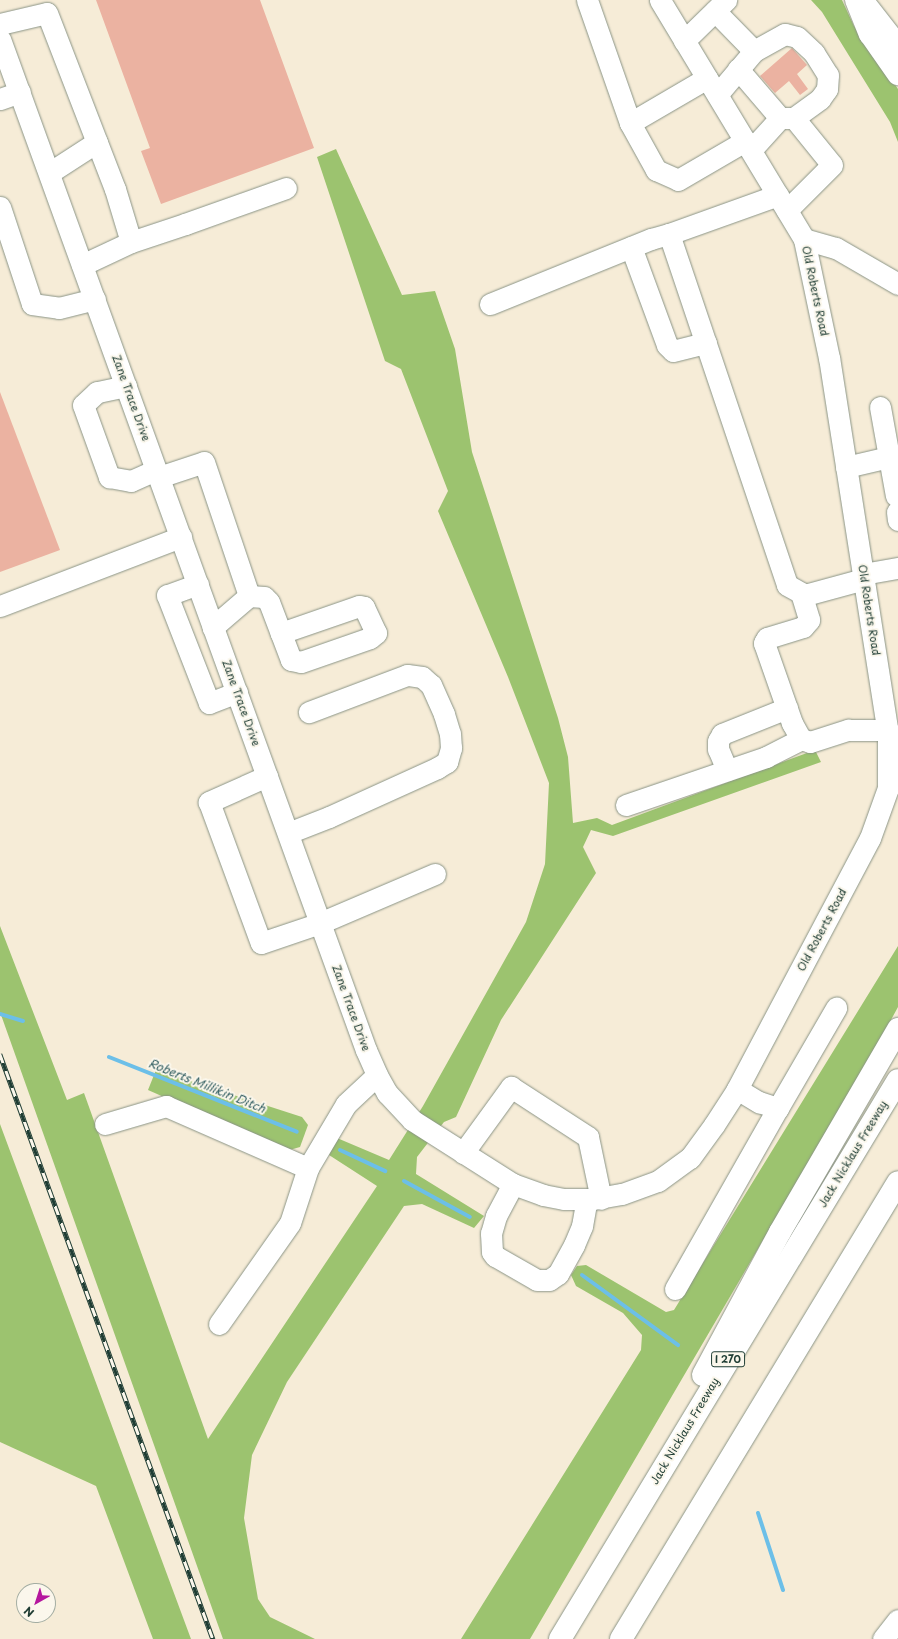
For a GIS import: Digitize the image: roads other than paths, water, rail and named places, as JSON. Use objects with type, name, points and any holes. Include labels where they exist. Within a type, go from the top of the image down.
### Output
[{"type":"main road","points":[[856,0],[870,34],[898,74]]},
{"type":"main road","points":[[862,0],[898,46]]},
{"type":"main road","points":[[658,1474],[703,1374],[780,1232],[898,1029]]},
{"type":"main road","name":"Jack Nicklaus Freeway","points":[[560,1639],[658,1474],[898,1080]]},
{"type":"main road","points":[[622,1639],[898,1182]]},
{"type":"main road","points":[[818,1313],[898,1207]]},
{"type":"street","points":[[587,0],[630,123],[656,170],[678,180],[748,145],[787,118],[820,99],[827,89],[828,75],[814,53],[797,37],[785,34],[754,51],[738,69],[712,86],[630,123]]},
{"type":"street","name":"Old Roberts Road","points":[[643,1188],[658,1181],[690,1158],[714,1125],[737,1089],[870,838],[888,788],[888,730],[821,313],[804,239],[660,0]]},
{"type":"street","points":[[684,41],[720,6],[754,51]]},
{"type":"street","points":[[0,24],[45,7],[114,188],[131,242]]},
{"type":"street","name":"Zane Trace Drive","points":[[0,39],[366,1050],[387,1094],[412,1120],[513,1184],[564,1199],[594,1199],[643,1188]]},
{"type":"street","points":[[490,304],[631,247],[669,234],[783,202],[832,164],[738,69]]},
{"type":"street","points":[[0,99],[20,92]]},
{"type":"street","points":[[49,173],[97,142]]},
{"type":"street","points":[[82,265],[131,242],[286,188]]},
{"type":"street","points":[[0,207],[32,304],[59,308],[95,299]]},
{"type":"street","points":[[669,234],[787,585],[805,595],[898,568]]},
{"type":"street","points":[[804,239],[836,248],[898,284]]},
{"type":"street","points":[[631,247],[666,345],[673,352],[706,343]]},
{"type":"street","points":[[126,386],[97,392],[83,404],[109,477],[131,481],[204,462],[249,596]]},
{"type":"street","points":[[880,407],[897,509]]},
{"type":"street","points":[[846,467],[889,457]]},
{"type":"street","points":[[0,606],[181,537]]},
{"type":"street","points":[[198,584],[167,595],[210,703],[237,692]]},
{"type":"street","points":[[801,593],[809,620],[803,627],[768,638],[764,643],[792,723],[801,739],[810,742],[848,730],[888,730]]},
{"type":"street","points":[[213,627],[249,596],[264,597],[269,602],[282,633]]},
{"type":"street","points":[[288,833],[329,817],[437,768],[447,762],[451,748],[450,734],[444,714],[431,685],[422,677],[407,675],[310,712]]},
{"type":"street","points":[[728,770],[718,749],[718,741],[722,734],[787,708]]},
{"type":"street","points":[[626,805],[766,757],[801,739]]},
{"type":"street","points":[[267,776],[209,802],[261,943],[320,923],[435,874]]},
{"type":"street","points":[[675,1290],[836,1008]]},
{"type":"street","points":[[219,1324],[290,1223],[308,1168],[346,1104],[377,1075]]},
{"type":"street","points":[[463,1153],[511,1087],[588,1137],[594,1199],[574,1245],[558,1274],[549,1280],[537,1280],[495,1256],[492,1252],[491,1233],[496,1216],[513,1184]]},
{"type":"street","points":[[737,1089],[759,1102],[778,1108]]},
{"type":"street","points":[[105,1124],[166,1106],[308,1168]]},
{"type":"street","points":[[883,1639],[898,1620]]},
{"type":"waterway","name":"Roberts Millikin Ditch","points":[[0,1014],[23,1021]]},
{"type":"waterway","name":"Roberts Millikin Ditch","points":[[109,1057],[297,1132]]},
{"type":"waterway","name":"Roberts Millikin Ditch","points":[[340,1150],[385,1171]]},
{"type":"waterway","name":"Roberts Millikin Ditch","points":[[404,1181],[470,1217]]},
{"type":"waterway","name":"Roberts Millikin Ditch","points":[[582,1275],[678,1345]]},
{"type":"waterway","name":"Roberts Millikin Ditch","points":[[758,1513],[783,1590]]},
{"type":"railway","points":[[0,1054],[213,1639]]}]
